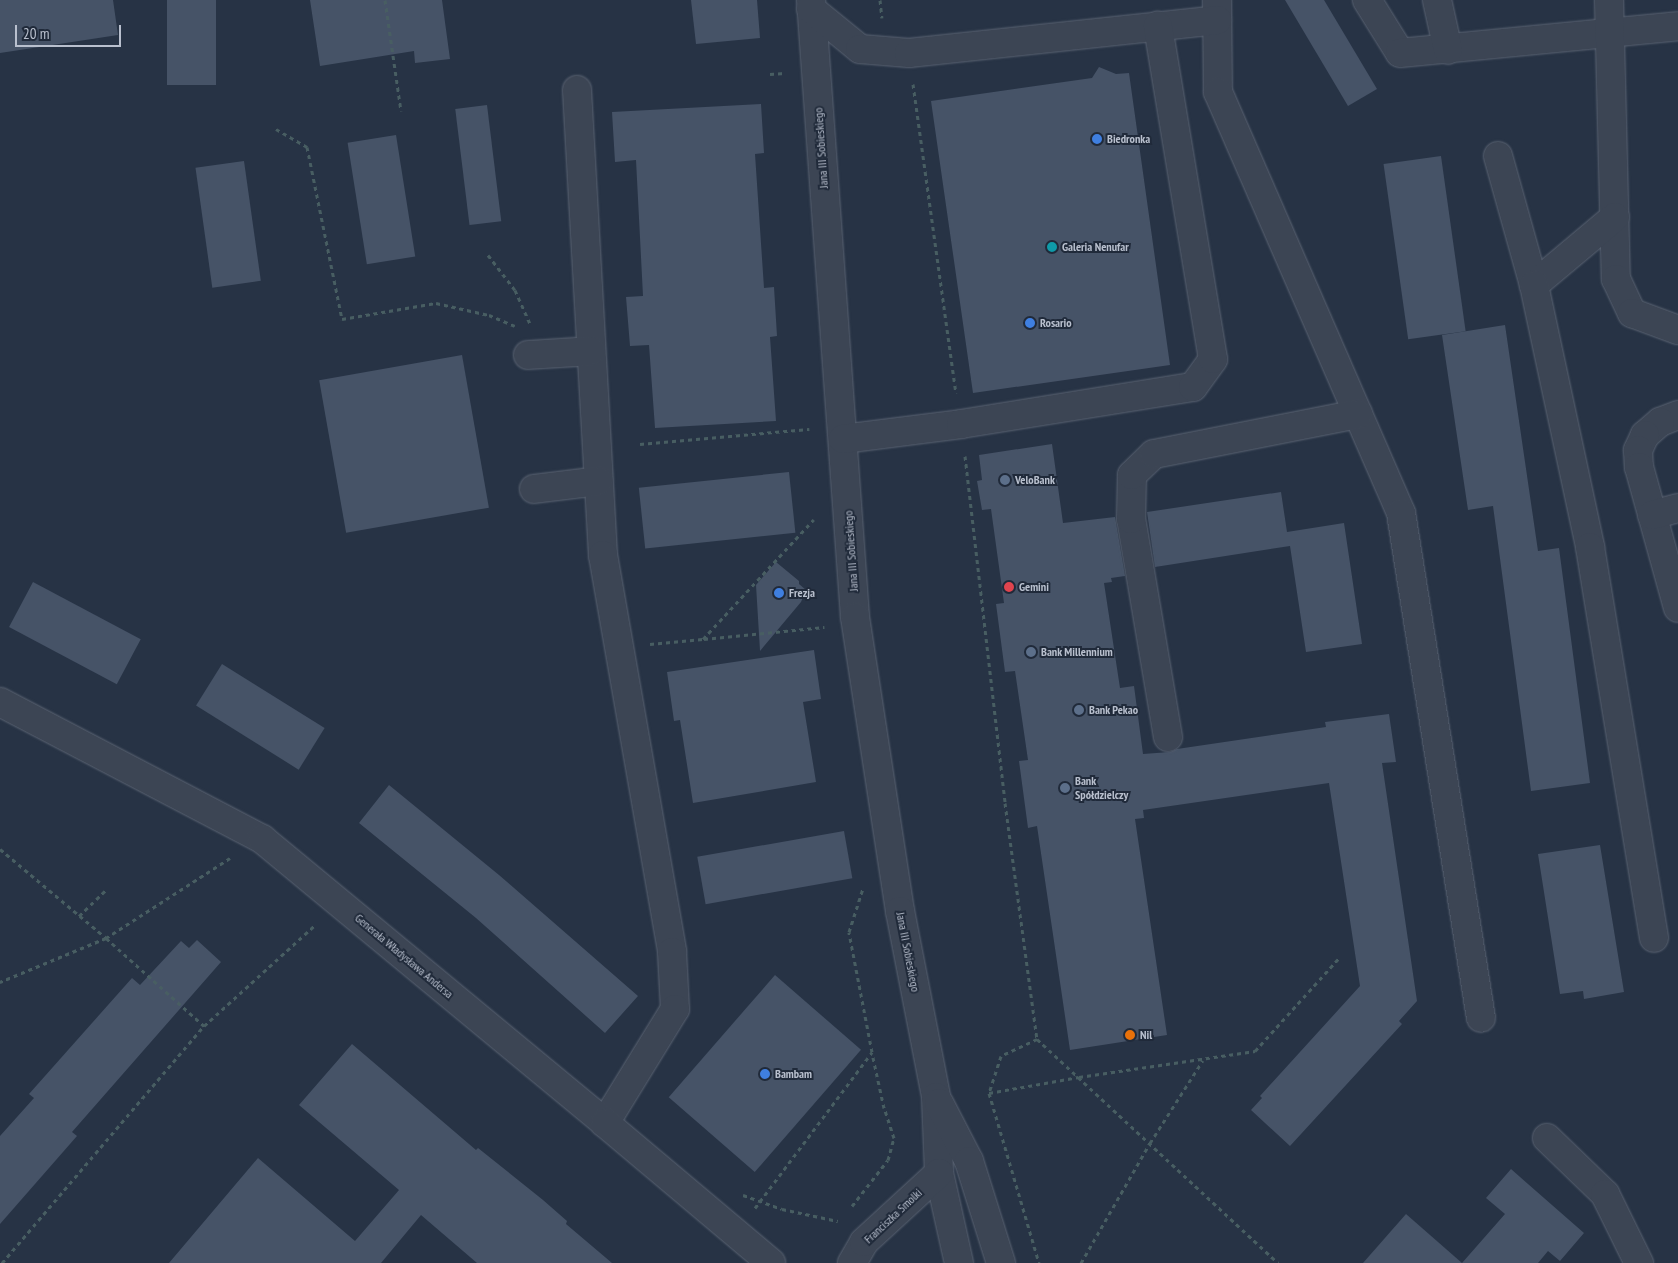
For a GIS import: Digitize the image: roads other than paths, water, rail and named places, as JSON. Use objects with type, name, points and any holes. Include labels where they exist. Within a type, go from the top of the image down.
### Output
[{"type":"street","points":[[1367,0],[1400,53],[1448,50],[1678,26]]},
{"type":"street","points":[[1437,0],[1448,50]]},
{"type":"street","points":[[1609,0],[1616,279],[1632,313],[1678,330]]},
{"type":"street","points":[[811,4],[860,49],[908,54],[1158,26],[1217,10],[1218,92],[1401,513],[1481,1018]]},
{"type":"street","name":"Jana III Sobieskiego","points":[[811,4],[855,617],[900,911],[936,1097],[939,1173],[960,1263]]},
{"type":"street","points":[[843,439],[961,424],[1193,387],[1213,359],[1158,26]]},
{"type":"street","points":[[577,90],[603,555],[672,952],[675,1008],[605,1122]]},
{"type":"street","points":[[1498,156],[1534,285],[1590,547],[1654,938]]},
{"type":"street","points":[[1534,285],[1615,217]]},
{"type":"street","points":[[528,356],[591,351]]},
{"type":"street","points":[[1168,737],[1131,518],[1132,475],[1154,454],[1358,414]]},
{"type":"street","points":[[1678,415],[1660,422],[1645,434],[1638,450],[1639,467],[1678,608]]},
{"type":"street","points":[[534,489],[599,481]]},
{"type":"street","points":[[1652,515],[1678,508]]},
{"type":"street","name":"Generała Władysława Andersa","points":[[0,702],[262,839],[605,1122],[772,1263]]},
{"type":"street","name":"Jana III Sobieskiego","points":[[936,1097],[969,1161],[1001,1263]]},
{"type":"street","points":[[1548,1138],[1605,1194],[1640,1263]]},
{"type":"street","name":"Franciszka Smolki","points":[[852,1263],[864,1242],[939,1173]]},
{"type":"place","name":"Biedronka","points":[[1097,139]]},
{"type":"place","name":"Galeria Nenufar","points":[[1052,247]]},
{"type":"place","name":"Rosario","points":[[1030,323]]},
{"type":"place","name":"VeloBank","points":[[1005,480]]},
{"type":"place","name":"Gemini","points":[[1009,587]]},
{"type":"place","name":"Frezja","points":[[779,593]]},
{"type":"place","name":"Bank Millennium","points":[[1031,652]]},
{"type":"place","name":"Bank Pekao","points":[[1079,710]]},
{"type":"place","name":"Bank Spółdzielczy","points":[[1065,788]]},
{"type":"place","name":"Nil","points":[[1130,1035]]},
{"type":"place","name":"Bambam","points":[[765,1074]]}]
